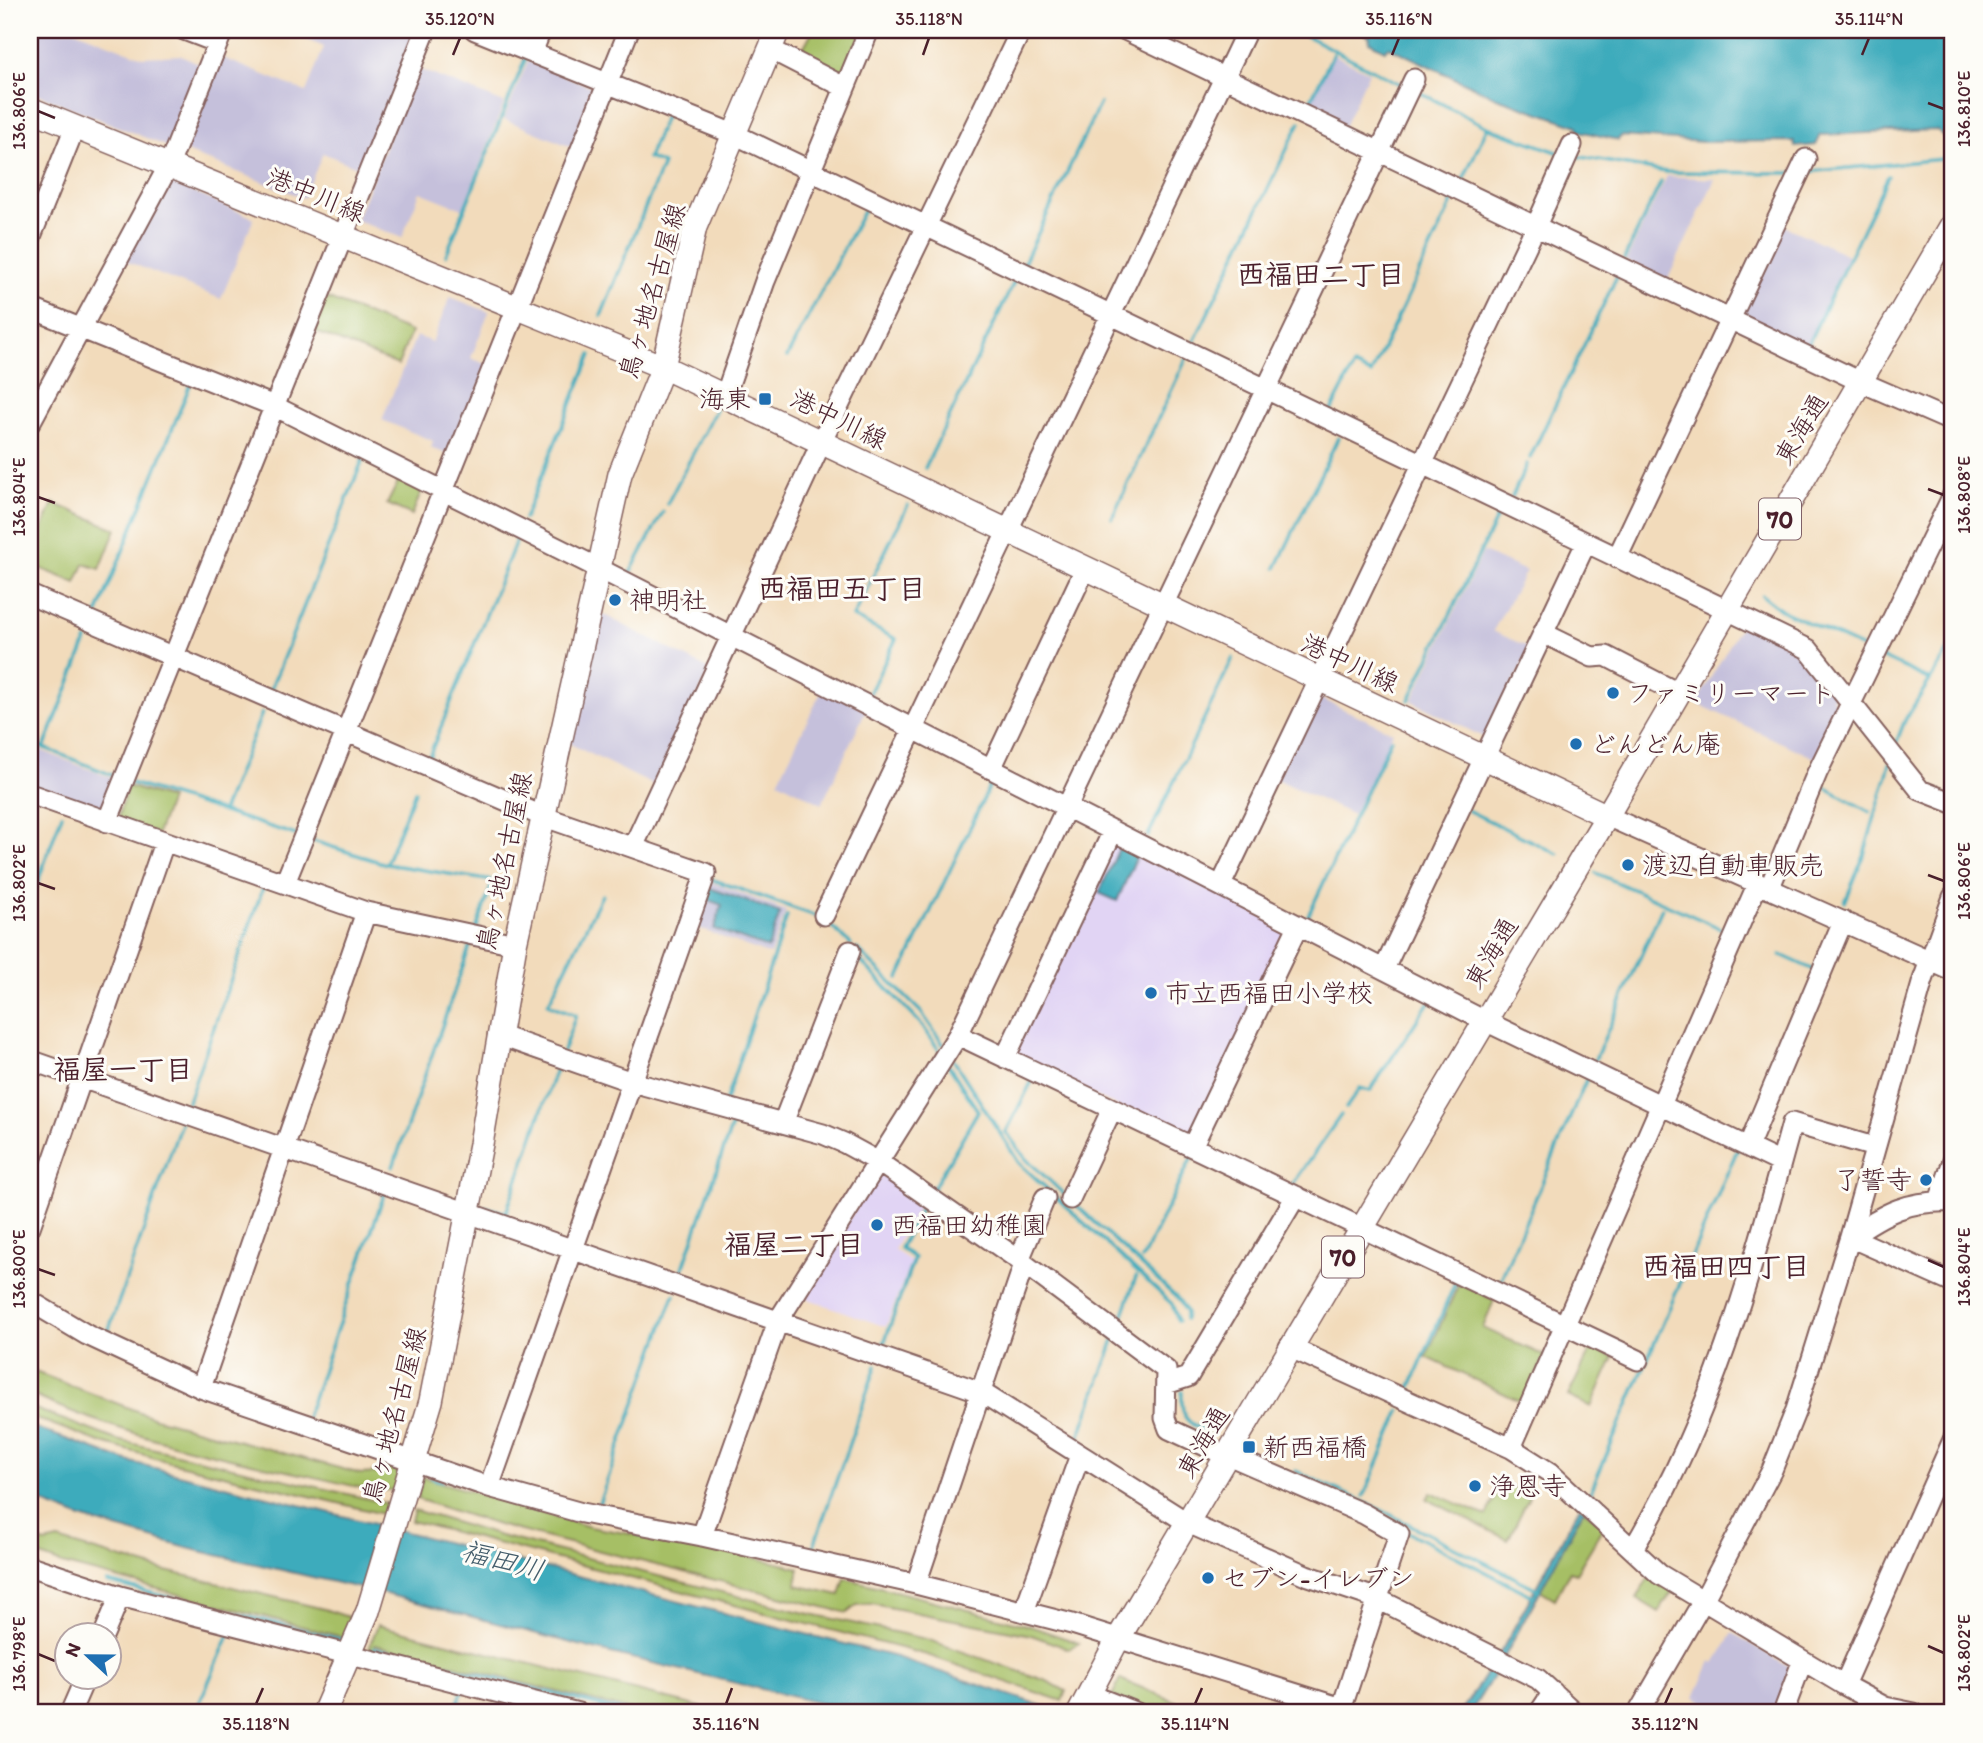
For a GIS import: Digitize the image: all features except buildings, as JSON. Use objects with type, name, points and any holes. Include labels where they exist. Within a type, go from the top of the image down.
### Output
[{"type":"main road","name":"鳥ヶ地名古屋線","points":[[324,1713],[368,1611],[442,1356],[515,944],[598,568],[628,450],[663,367],[695,227],[736,135],[774,39]]},
{"type":"main road","name":"港中川線","points":[[30,109],[663,367],[1607,816]]},
{"type":"main road","name":"東海通","points":[[1085,1703],[1118,1639],[1483,1020],[1607,816],[1953,223]]},
{"type":"street","points":[[30,423],[169,164],[221,36],[184,30]]},
{"type":"street","points":[[107,822],[426,30]]},
{"type":"street","points":[[475,30],[736,135],[1808,649],[1852,701],[1920,790],[1953,803]]},
{"type":"street","points":[[532,53],[541,30]]},
{"type":"street","points":[[285,883],[629,30]]},
{"type":"street","points":[[725,396],[765,281],[869,30]]},
{"type":"street","points":[[633,847],[822,441],[1021,30]]},
{"type":"street","points":[[1125,30],[1861,382],[1953,422]]},
{"type":"street","points":[[824,915],[1247,30]]},
{"type":"street","points":[[774,39],[844,87]]},
{"type":"street","points":[[702,1536],[778,1321],[958,1035],[1414,79]]},
{"type":"street","points":[[30,239],[75,127]]},
{"type":"street","points":[[1221,885],[1536,226],[1572,145]]},
{"type":"street","points":[[1617,558],[1806,159]]},
{"type":"street","points":[[30,308],[274,406],[598,568],[1483,1020],[1781,1163]]},
{"type":"street","points":[[1511,1448],[1660,1106],[1817,773],[1953,495]]},
{"type":"street","points":[[1384,969],[1586,542]]},
{"type":"street","points":[[991,769],[1085,569]]},
{"type":"street","points":[[30,595],[171,662]]},
{"type":"street","points":[[30,607],[171,662],[541,821],[633,847],[704,877],[489,1487]]},
{"type":"street","points":[[1543,633],[1592,657],[1606,656],[1678,693]]},
{"type":"street","points":[[30,794],[366,912],[515,944]]},
{"type":"street","points":[[1607,816],[1953,971]]},
{"type":"street","points":[[1005,1058],[1113,831]]},
{"type":"street","points":[[30,1227],[164,843]]},
{"type":"street","points":[[1638,1713],[1703,1601],[1772,1470],[1796,1410],[1850,1237],[1930,961],[1953,897]]},
{"type":"street","points":[[201,1388],[366,912]]},
{"type":"street","points":[[1742,1145],[1843,921]]},
{"type":"street","points":[[1192,1147],[1298,926]]},
{"type":"street","points":[[783,1123],[850,951]]},
{"type":"street","points":[[30,1301],[87,1335],[201,1388],[489,1487],[582,1513],[702,1536],[916,1584],[1024,1612],[1118,1639],[1341,1711],[1399,1534],[1364,1514],[1169,1429],[1165,1418],[1166,1370],[1022,1262],[877,1161],[823,1134],[632,1082],[498,1035]]},
{"type":"street","points":[[958,1035],[1638,1360]]},
{"type":"street","points":[[30,1060],[981,1392],[1188,1524],[1306,1575],[1378,1599],[1538,1679],[1575,1713]]},
{"type":"street","points":[[1070,1199],[1112,1109]]},
{"type":"street","points":[[1633,1549],[1677,1468],[1720,1370],[1745,1293],[1792,1124],[1874,1147]]},
{"type":"street","points":[[1860,1199],[1908,1205],[1946,1202],[1953,1161]]},
{"type":"street","points":[[1166,1384],[1188,1377],[1296,1196]]},
{"type":"street","points":[[916,1584],[1045,1198]]},
{"type":"street","points":[[1850,1237],[1888,1211],[1908,1205]]},
{"type":"street","points":[[1850,1237],[1953,1283]]},
{"type":"street","points":[[1289,1348],[1511,1448],[1549,1472],[1660,1574],[1802,1662],[1885,1707],[1913,1713]]},
{"type":"street","points":[[1844,1685],[1953,1440]]},
{"type":"street","points":[[1024,1612],[1080,1455]]},
{"type":"street","points":[[30,1566],[120,1596],[578,1713]]},
{"type":"street","points":[[110,1620],[120,1596]]},
{"type":"street","points":[[1783,1713],[1802,1662]]},
{"type":"street","points":[[70,1713],[80,1690]]},
{"type":"street","points":[[1539,1713],[1553,1692]]},
{"type":"street","points":[[1085,1703],[1137,1713]]},
{"type":"shaded area","points":[[30,30],[74,30],[143,57],[181,55],[202,65],[168,147],[30,91],[30,76],[36,62],[30,58]]},
{"type":"shaded area","points":[[283,30],[422,30],[364,170],[323,153],[304,198],[179,149],[218,56],[306,92],[324,47]]},
{"type":"shaded area","points":[[1334,55],[1369,72],[1344,127],[1307,109]]},
{"type":"shaded area","points":[[528,61],[600,90],[576,149],[504,119]]},
{"type":"shaded area","points":[[416,68],[504,103],[463,209],[420,192],[402,238],[356,220]]},
{"type":"shaded area","points":[[1667,176],[1715,179],[1667,281],[1626,261]]},
{"type":"shaded area","points":[[166,181],[254,218],[221,299],[123,260]]},
{"type":"shaded area","points":[[1782,225],[1848,255],[1805,347],[1740,316]]},
{"type":"shaded area","points":[[450,297],[489,312],[471,358],[488,365],[452,456],[431,448],[433,441],[382,420],[416,336],[432,342]]},
{"type":"shaded area","points":[[1483,552],[1526,571],[1493,631],[1530,648],[1487,739],[1412,701]]},
{"type":"shaded area","points":[[593,609],[710,670],[655,786],[564,741]]},
{"type":"shaded area","points":[[1743,622],[1798,648],[1837,689],[1832,699],[1843,710],[1819,760],[1696,703]]},
{"type":"shaded area","points":[[823,688],[866,710],[822,804],[778,781]]},
{"type":"shaded area","points":[[1315,696],[1393,732],[1353,815],[1276,779]]},
{"type":"shaded area","points":[[30,746],[119,781],[107,812],[30,788]]},
{"type":"shaded area","name":"市立西福田小学校","points":[[1115,839],[1290,931],[1190,1141],[1012,1056]]},
{"type":"shaded area","points":[[708,881],[786,911],[770,955],[692,926]]},
{"type":"shaded area","name":"西福田幼稚園","points":[[878,1173],[923,1199],[894,1250],[911,1261],[886,1327],[800,1296]]},
{"type":"shaded area","points":[[1733,1633],[1793,1670],[1777,1713],[1711,1713],[1714,1706],[1695,1697],[1711,1661],[1715,1663]]},
{"type":"green space","points":[[813,30],[865,30],[844,80],[797,59]]},
{"type":"green space","points":[[324,297],[411,332],[398,365],[311,330]]},
{"type":"green space","points":[[401,476],[423,488],[412,515],[387,504]]},
{"type":"green space","points":[[53,503],[116,529],[100,569],[84,564],[76,583],[30,564],[30,533],[39,537]]},
{"type":"green space","points":[[127,786],[170,799],[157,834],[118,819]]},
{"type":"green space","points":[[1459,1283],[1494,1300],[1483,1328],[1545,1356],[1524,1403],[1426,1357]]},
{"type":"green space","points":[[1592,1347],[1614,1357],[1591,1407],[1568,1396]]},
{"type":"green space","points":[[30,1370],[155,1418],[361,1474],[377,1473],[381,1465],[401,1472],[395,1490],[371,1490],[154,1439],[70,1411],[30,1394]]},
{"type":"green space","points":[[30,1407],[117,1440],[390,1504],[387,1515],[102,1443],[30,1416]]},
{"type":"green space","points":[[423,1477],[590,1527],[708,1547],[799,1568],[796,1585],[840,1595],[845,1578],[1030,1626],[1079,1643],[1069,1649],[1031,1635],[872,1604],[857,1605],[847,1613],[501,1526],[417,1499]]},
{"type":"green space","points":[[1502,1482],[1529,1497],[1508,1540],[1427,1499],[1431,1492],[1486,1516]]},
{"type":"green space","points":[[1584,1509],[1604,1527],[1576,1573],[1570,1571],[1555,1599],[1540,1590]]},
{"type":"green space","points":[[414,1510],[500,1536],[797,1611],[926,1639],[1047,1681],[1066,1691],[1062,1701],[927,1655],[411,1521]]},
{"type":"green space","points":[[30,1537],[45,1543],[58,1540],[154,1568],[324,1609],[354,1619],[350,1639],[62,1564],[30,1552]]},
{"type":"green space","points":[[1652,1573],[1675,1587],[1659,1612],[1636,1598]]},
{"type":"green space","points":[[378,1625],[723,1713],[640,1713],[375,1645],[372,1653],[367,1652]]},
{"type":"green space","points":[[1120,1679],[1204,1713],[1155,1713],[1112,1696]]},
{"type":"water","points":[[1358,30],[1953,30],[1953,135],[1943,136],[1937,130],[1821,135],[1816,145],[1795,147],[1794,141],[1704,142],[1621,136],[1618,140],[1579,131],[1578,126],[1497,98],[1389,47],[1385,50],[1369,42],[1370,37]]},
{"type":"water","points":[[1119,848],[1137,856],[1117,901],[1099,893]]},
{"type":"water","points":[[707,887],[780,913],[768,948],[714,929],[722,905],[703,898]]},
{"type":"water","name":"福田川","points":[[30,1426],[127,1461],[896,1657],[1063,1713],[861,1713],[594,1649],[390,1595],[191,1549],[84,1519],[30,1498]]},
{"type":"water","points":[[1580,1506],[1584,1509],[1499,1667],[1470,1713],[1460,1713],[1503,1648]]},
{"type":"waterway","points":[[458,30],[469,34]]},
{"type":"waterway","points":[[1295,30],[1404,86]]},
{"type":"waterway","points":[[1307,108],[1333,54]]},
{"type":"waterway","points":[[446,255],[526,57]]},
{"type":"waterway","points":[[1417,91],[1487,127],[1560,153]]},
{"type":"waterway","points":[[1023,265],[1100,103]]},
{"type":"waterway","points":[[601,316],[663,164],[648,158],[666,114]]},
{"type":"waterway","points":[[1192,346],[1300,122]]},
{"type":"waterway","points":[[1462,182],[1486,130]]},
{"type":"waterway","points":[[1576,156],[1666,172],[1793,173]]},
{"type":"waterway","points":[[1807,172],[1953,158]]},
{"type":"waterway","points":[[1807,346],[1888,176]]},
{"type":"waterway","points":[[1624,259],[1661,182]]},
{"type":"waterway","points":[[1331,411],[1354,366],[1371,374],[1455,196]]},
{"type":"waterway","points":[[787,357],[865,208]]},
{"type":"waterway","points":[[1530,458],[1618,274]]},
{"type":"waterway","points":[[925,468],[1014,282]]},
{"type":"waterway","points":[[524,519],[591,355]]},
{"type":"waterway","points":[[1112,518],[1186,359]]},
{"type":"waterway","points":[[97,615],[192,380]]},
{"type":"waterway","points":[[667,504],[716,409]]},
{"type":"waterway","points":[[1276,568],[1338,438]]},
{"type":"waterway","points":[[270,691],[363,459]]},
{"type":"waterway","points":[[1512,497],[1527,464]]},
{"type":"waterway","points":[[868,696],[896,639],[853,617],[908,505]]},
{"type":"waterway","points":[[629,575],[663,512]]},
{"type":"waterway","points":[[1409,700],[1498,515]]},
{"type":"waterway","points":[[428,759],[518,536]]},
{"type":"waterway","points":[[1762,595],[1781,610],[1869,651]]},
{"type":"waterway","points":[[44,748],[87,640]]},
{"type":"waterway","points":[[1895,746],[1905,720],[1953,643]]},
{"type":"waterway","points":[[1881,657],[1928,679]]},
{"type":"waterway","points":[[1148,836],[1233,658]]},
{"type":"waterway","points":[[222,812],[262,713]]},
{"type":"waterway","points":[[1307,918],[1391,739]]},
{"type":"waterway","points":[[30,742],[117,777]]},
{"type":"waterway","points":[[1845,902],[1863,858],[1890,764]]},
{"type":"waterway","points":[[899,978],[993,779]]},
{"type":"waterway","points":[[131,783],[296,835]]},
{"type":"waterway","points":[[1819,784],[1870,812]]},
{"type":"waterway","points":[[386,864],[415,791]]},
{"type":"waterway","points":[[1467,810],[1558,854]]},
{"type":"waterway","points":[[30,904],[62,814]]},
{"type":"waterway","points":[[310,840],[386,864],[493,881],[477,927]]},
{"type":"waterway","points":[[1596,873],[1729,932]]},
{"type":"waterway","points":[[711,879],[816,916]]},
{"type":"waterway","points":[[187,1104],[264,885]]},
{"type":"waterway","points":[[563,1051],[576,1015],[548,1004],[602,895]]},
{"type":"waterway","points":[[1593,1064],[1662,908]]},
{"type":"waterway","points":[[726,1100],[787,916]]},
{"type":"waterway","points":[[826,922],[851,944]]},
{"type":"waterway","points":[[393,1167],[471,943]]},
{"type":"waterway","points":[[857,949],[921,1012],[943,1044]]},
{"type":"waterway","points":[[1781,955],[1814,970]]},
{"type":"waterway","points":[[858,958],[922,1025],[939,1050]]},
{"type":"waterway","points":[[1346,1108],[1360,1088],[1370,1091],[1429,1002]]},
{"type":"waterway","points":[[953,1059],[1019,1163],[1172,1304],[1178,1321]]},
{"type":"waterway","points":[[486,1207],[506,1213],[557,1066]]},
{"type":"waterway","points":[[932,1190],[978,1111],[949,1066]]},
{"type":"waterway","points":[[1498,1286],[1587,1078]]},
{"type":"waterway","points":[[1033,1079],[1006,1132],[1026,1159],[1064,1194]]},
{"type":"waterway","points":[[1290,1188],[1341,1115]]},
{"type":"waterway","points":[[681,1274],[734,1119]]},
{"type":"waterway","points":[[108,1332],[181,1123]]},
{"type":"waterway","points":[[1588,1498],[1738,1148]]},
{"type":"waterway","points":[[1142,1259],[1192,1157]]},
{"type":"waterway","points":[[306,1418],[385,1192]]},
{"type":"waterway","points":[[883,1346],[914,1258],[900,1248],[924,1203]]},
{"type":"waterway","points":[[1075,1204],[1180,1301],[1186,1312],[1185,1319]]},
{"type":"waterway","points":[[1123,1314],[1136,1277]]},
{"type":"waterway","points":[[1408,1393],[1456,1281]]},
{"type":"waterway","points":[[597,1509],[674,1295]]},
{"type":"waterway","points":[[1078,1440],[1114,1340]]},
{"type":"waterway","points":[[812,1551],[876,1366]]},
{"type":"waterway","points":[[1182,1392],[1183,1413],[1193,1425],[1207,1432]]},
{"type":"waterway","points":[[1364,1496],[1400,1411]]},
{"type":"waterway","points":[[1296,1471],[1381,1510],[1539,1590]]},
{"type":"waterway","points":[[431,1478],[442,1481]]},
{"type":"waterway","points":[[1406,1531],[1533,1596]]},
{"type":"waterway","points":[[639,1534],[692,1545]]},
{"type":"waterway","points":[[107,1582],[346,1641]]},
{"type":"waterway","points":[[195,1713],[230,1633]]},
{"type":"waterway","points":[[374,1648],[628,1713]]},
{"type":"waterway","points":[[454,1713],[463,1690]]},
{"type":"place","name":"海東","points":[[765,399]]},
{"type":"place","name":"神明社","points":[[615,600]]},
{"type":"place","name":"ファミリーマート","points":[[1613,693]]},
{"type":"place","name":"どんどん庵","points":[[1576,744]]},
{"type":"place","name":"渡辺自動車販売","points":[[1628,865]]},
{"type":"place","name":"市立西福田小学校","points":[[1151,993]]},
{"type":"place","name":"了誓寺","points":[[1926,1180]]},
{"type":"place","name":"西福田幼稚園","points":[[877,1225]]},
{"type":"place","name":"新西福橋","points":[[1249,1447]]},
{"type":"place","name":"浄恩寺","points":[[1475,1486]]},
{"type":"place","name":"セブン-イレブン","points":[[1208,1578]]},
{"type":"district","name":"西福田二丁目","points":[[1321,274]]},
{"type":"district","name":"西福田五丁目","points":[[842,588]]},
{"type":"district","name":"福屋一丁目","points":[[123,1069]]},
{"type":"district","name":"福屋二丁目","points":[[794,1244]]},
{"type":"district","name":"西福田四丁目","points":[[1726,1266]]}]
